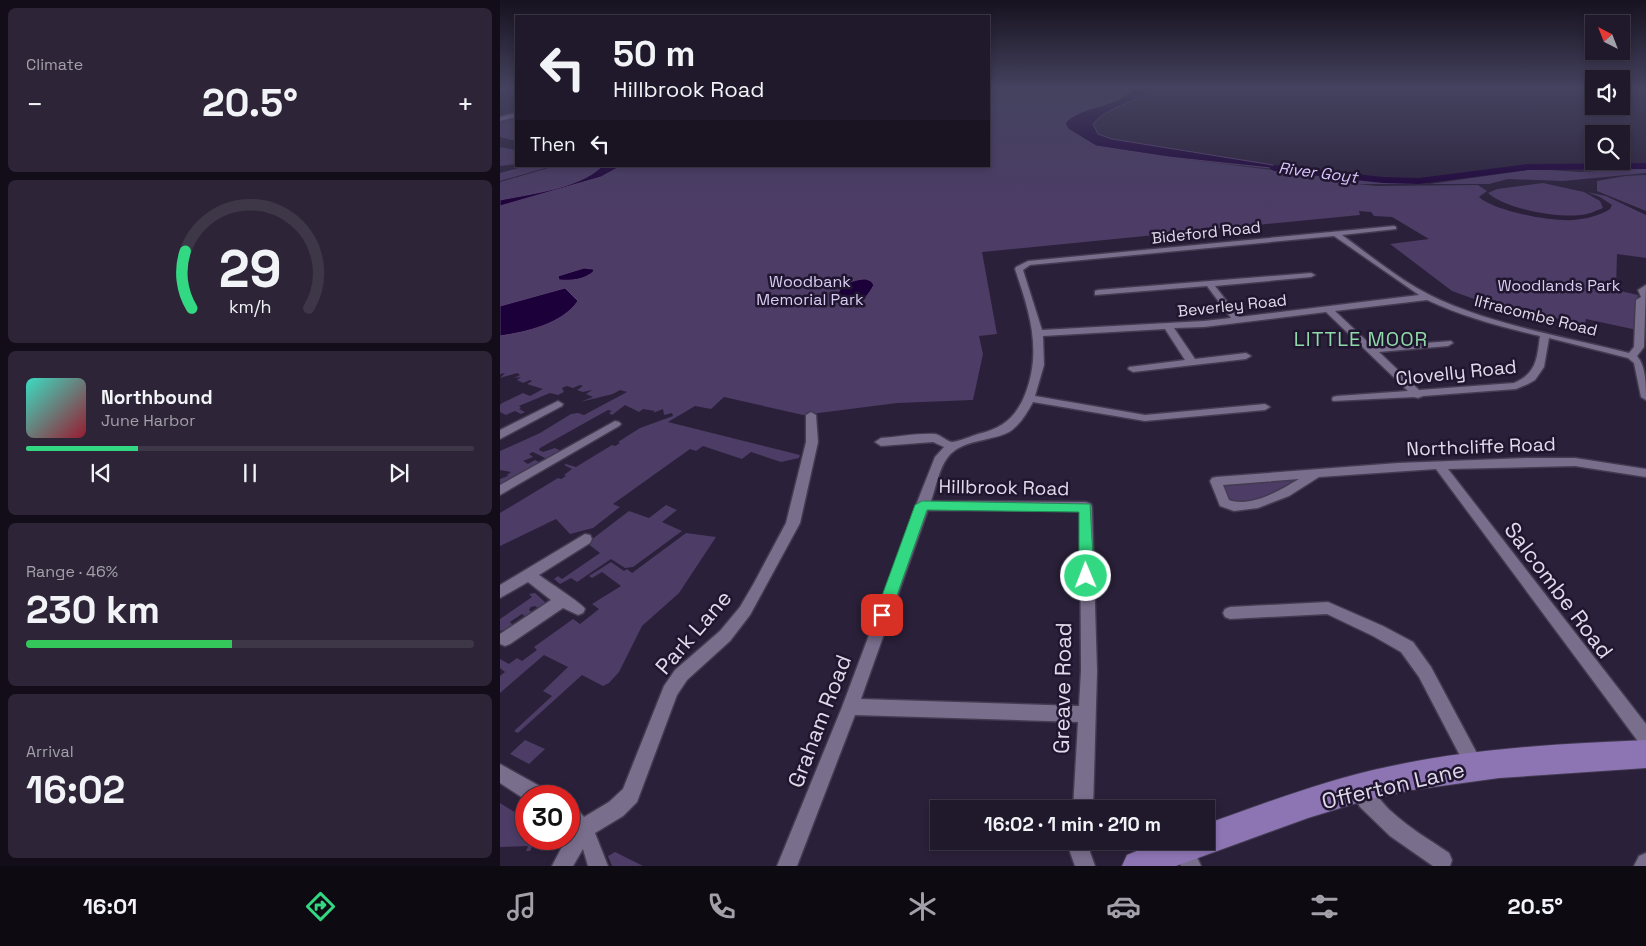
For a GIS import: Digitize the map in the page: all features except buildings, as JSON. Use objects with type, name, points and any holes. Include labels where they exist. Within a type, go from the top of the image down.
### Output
[{"type":"main road","name":"Offerton Lane","points":[[1215,839],[1264,818],[1359,789],[1411,776],[1474,766],[1646,754]]},
{"type":"main road","name":"Offerton Lane","points":[[1138,866],[1189,850]]},
{"type":"street","name":"Bideford Road","points":[[1038,333],[1019,269],[1021,266],[1394,228]]},
{"type":"street","name":"Ilfracombe Road","points":[[1335,233],[1414,290],[1470,315],[1631,356]]},
{"type":"street","points":[[1098,293],[1311,275]]},
{"type":"street","points":[[1209,284],[1237,320]]},
{"type":"street","points":[[1646,287],[1642,290],[1646,298],[1640,300],[1639,347],[1631,356],[1643,369],[1646,397]]},
{"type":"street","name":"Beverley Road","points":[[1038,333],[1237,320],[1427,297]]},
{"type":"street","points":[[1328,309],[1418,394]]},
{"type":"street","points":[[1168,326],[1191,362]]},
{"type":"street","points":[[881,442],[935,438],[952,446],[1008,428],[1024,412],[1039,369],[1038,333]]},
{"type":"street","name":"Clovelly Road","points":[[1337,399],[1516,386],[1528,382],[1535,376],[1539,366],[1545,335]]},
{"type":"street","points":[[1372,350],[1448,343]]},
{"type":"street","points":[[1133,369],[1246,356]]},
{"type":"street","points":[[1029,398],[1144,418],[1265,407]]},
{"type":"street","points":[[500,435],[558,404]]},
{"type":"street","name":"Park Lane","points":[[583,829],[616,809],[630,795],[670,691],[681,675],[725,636],[745,611],[759,587],[793,523],[812,442],[811,415]]},
{"type":"street","points":[[500,491],[615,424]]},
{"type":"street","name":"Graham Road","points":[[787,866],[850,707],[932,479],[941,457],[952,446]]},
{"type":"street","name":"Northcliffe Road","points":[[1317,473],[1292,490],[1245,507],[1236,508],[1224,503],[1216,486],[1216,482],[1317,473],[1439,465],[1575,462],[1646,474]]},
{"type":"street","name":"Salcombe Road","points":[[1439,465],[1646,738]]},
{"type":"street","name":"Hillbrook Road","points":[[922,505],[1086,507]]},
{"type":"street","name":"Greave Road","points":[[1083,800],[1089,671],[1086,507]]},
{"type":"street","points":[[500,592],[585,539]]},
{"type":"street","points":[[529,575],[562,600],[578,609]]},
{"type":"street","points":[[504,639],[562,600]]},
{"type":"street","points":[[1230,613],[1328,608],[1378,631],[1407,647],[1424,672],[1474,766]]},
{"type":"street","points":[[850,707],[1087,714]]},
{"type":"street","points":[[500,773],[520,785]]},
{"type":"street","points":[[1359,789],[1366,800],[1390,823],[1442,860]]},
{"type":"street","points":[[580,826],[592,842],[598,866]]},
{"type":"street","points":[[562,866],[583,829]]},
{"type":"street","points":[[1080,850],[1084,866]]},
{"type":"green space","points":[[500,129],[515,129],[515,141],[500,137]]},
{"type":"green space","name":"Woodbank Memorial Park","points":[[990,129],[1090,129],[1096,146],[1168,157],[1345,179],[1430,184],[1357,184],[1376,186],[1478,185],[1487,191],[1479,197],[1486,202],[1510,211],[1552,219],[1578,220],[1601,214],[1610,209],[1612,205],[1600,197],[1587,192],[1606,196],[1646,215],[1646,258],[1617,254],[1616,290],[1638,295],[1637,330],[1586,319],[1585,324],[1496,307],[1452,291],[1390,244],[1429,239],[1392,217],[1374,216],[1371,212],[1359,211],[1360,215],[982,252],[997,334],[979,336],[983,354],[973,400],[897,403],[803,415],[724,397],[711,409],[695,406],[668,422],[800,455],[799,458],[781,462],[751,452],[742,459],[703,446],[696,451],[690,449],[613,504],[620,507],[593,528],[570,534],[556,519],[500,546],[500,513],[558,478],[561,479],[566,476],[564,475],[572,469],[564,465],[576,467],[612,445],[615,446],[620,443],[618,442],[640,428],[673,416],[672,413],[664,415],[663,409],[653,413],[655,411],[643,409],[639,412],[625,405],[612,415],[609,413],[612,411],[608,410],[540,448],[539,450],[543,452],[555,448],[561,451],[547,459],[533,452],[529,454],[533,457],[523,461],[528,464],[535,460],[541,463],[500,486],[500,479],[508,476],[511,472],[500,470],[500,451],[540,433],[571,414],[578,413],[584,415],[627,392],[620,390],[613,394],[580,402],[593,397],[586,394],[592,390],[583,392],[577,390],[583,386],[580,385],[573,388],[567,386],[562,388],[564,392],[558,395],[550,393],[519,406],[521,408],[519,409],[525,412],[521,414],[515,411],[506,415],[500,412],[500,405],[502,403],[523,393],[530,396],[543,389],[527,384],[532,381],[530,380],[523,383],[517,380],[521,377],[514,378],[520,375],[517,373],[500,378],[505,373],[500,374],[500,206],[601,177],[619,167],[990,167]]},
{"type":"green space","points":[[500,147],[515,150],[515,164],[500,166]]},
{"type":"green space","points":[[522,167],[549,167],[500,181],[500,173]]},
{"type":"green space","points":[[552,167],[601,167],[593,174],[568,185],[500,200],[500,182]]},
{"type":"green space","points":[[1646,168],[1646,173],[1563,181],[1508,179],[1489,184],[1430,184],[1535,169],[1580,172]]},
{"type":"green space","points":[[1646,175],[1646,211],[1597,191],[1597,181],[1625,176]]},
{"type":"green space","points":[[1543,183],[1584,192],[1600,201],[1603,208],[1583,215],[1546,214],[1506,204],[1488,193],[1497,189]]},
{"type":"green space","points":[[1317,473],[1245,507],[1228,506],[1216,481]]},
{"type":"green space","points":[[666,505],[677,510],[662,522],[682,531],[633,567],[625,568],[611,559],[577,582],[571,578],[560,584],[554,579],[558,576],[562,579],[600,553],[587,543],[629,511],[649,518]]},
{"type":"green space","points":[[686,533],[716,537],[679,593],[642,626],[619,672],[609,683],[603,686],[582,675],[518,733],[514,731],[552,696],[543,691],[568,667],[544,655],[500,693],[500,676],[505,672],[500,668],[500,659],[509,664],[517,658],[522,661],[537,650],[534,647],[573,619],[580,624],[599,609],[592,604],[621,586],[602,572],[592,578],[589,576],[611,562],[624,571],[627,569],[632,573]]},
{"type":"green space","points":[[535,593],[545,602],[544,606],[539,609],[535,606],[531,607],[529,610],[533,613],[527,618],[522,614],[510,622],[515,627],[500,631],[500,619],[532,597],[529,594]]},
{"type":"green space","points":[[525,740],[545,749],[529,764],[510,754]]},
{"type":"green space","points":[[500,803],[515,812],[515,846],[500,847]]},
{"type":"green space","points":[[615,852],[643,866],[612,866],[608,856]]},
{"type":"shaded area","points":[[1069,129],[1096,129],[1098,134],[1112,139],[1267,164],[1298,171],[1168,157],[1096,146]]},
{"type":"shaded area","points":[[601,167],[619,167],[601,177],[500,206],[500,200],[554,189],[593,174]]},
{"type":"shaded area","points":[[584,268],[593,269],[594,271],[578,279],[559,280],[558,276]]},
{"type":"shaded area","points":[[866,279],[874,285],[863,300],[855,304],[837,303],[838,292],[841,288],[850,282]]},
{"type":"shaded area","points":[[565,288],[578,301],[563,316],[543,326],[500,336],[500,306]]},
{"type":"waterway","name":"River Goyt","points":[[1274,168],[1383,180],[1419,181],[1527,167],[1646,166]]},
{"type":"district","name":"LITTLE MOOR","points":[[1361,339]]},
{"type":"route","points":[[882,615],[922,505],[1086,507],[1086,576]]},
{"type":"park label","name":"Woodlands Park","points":[[1559,285]]}]
